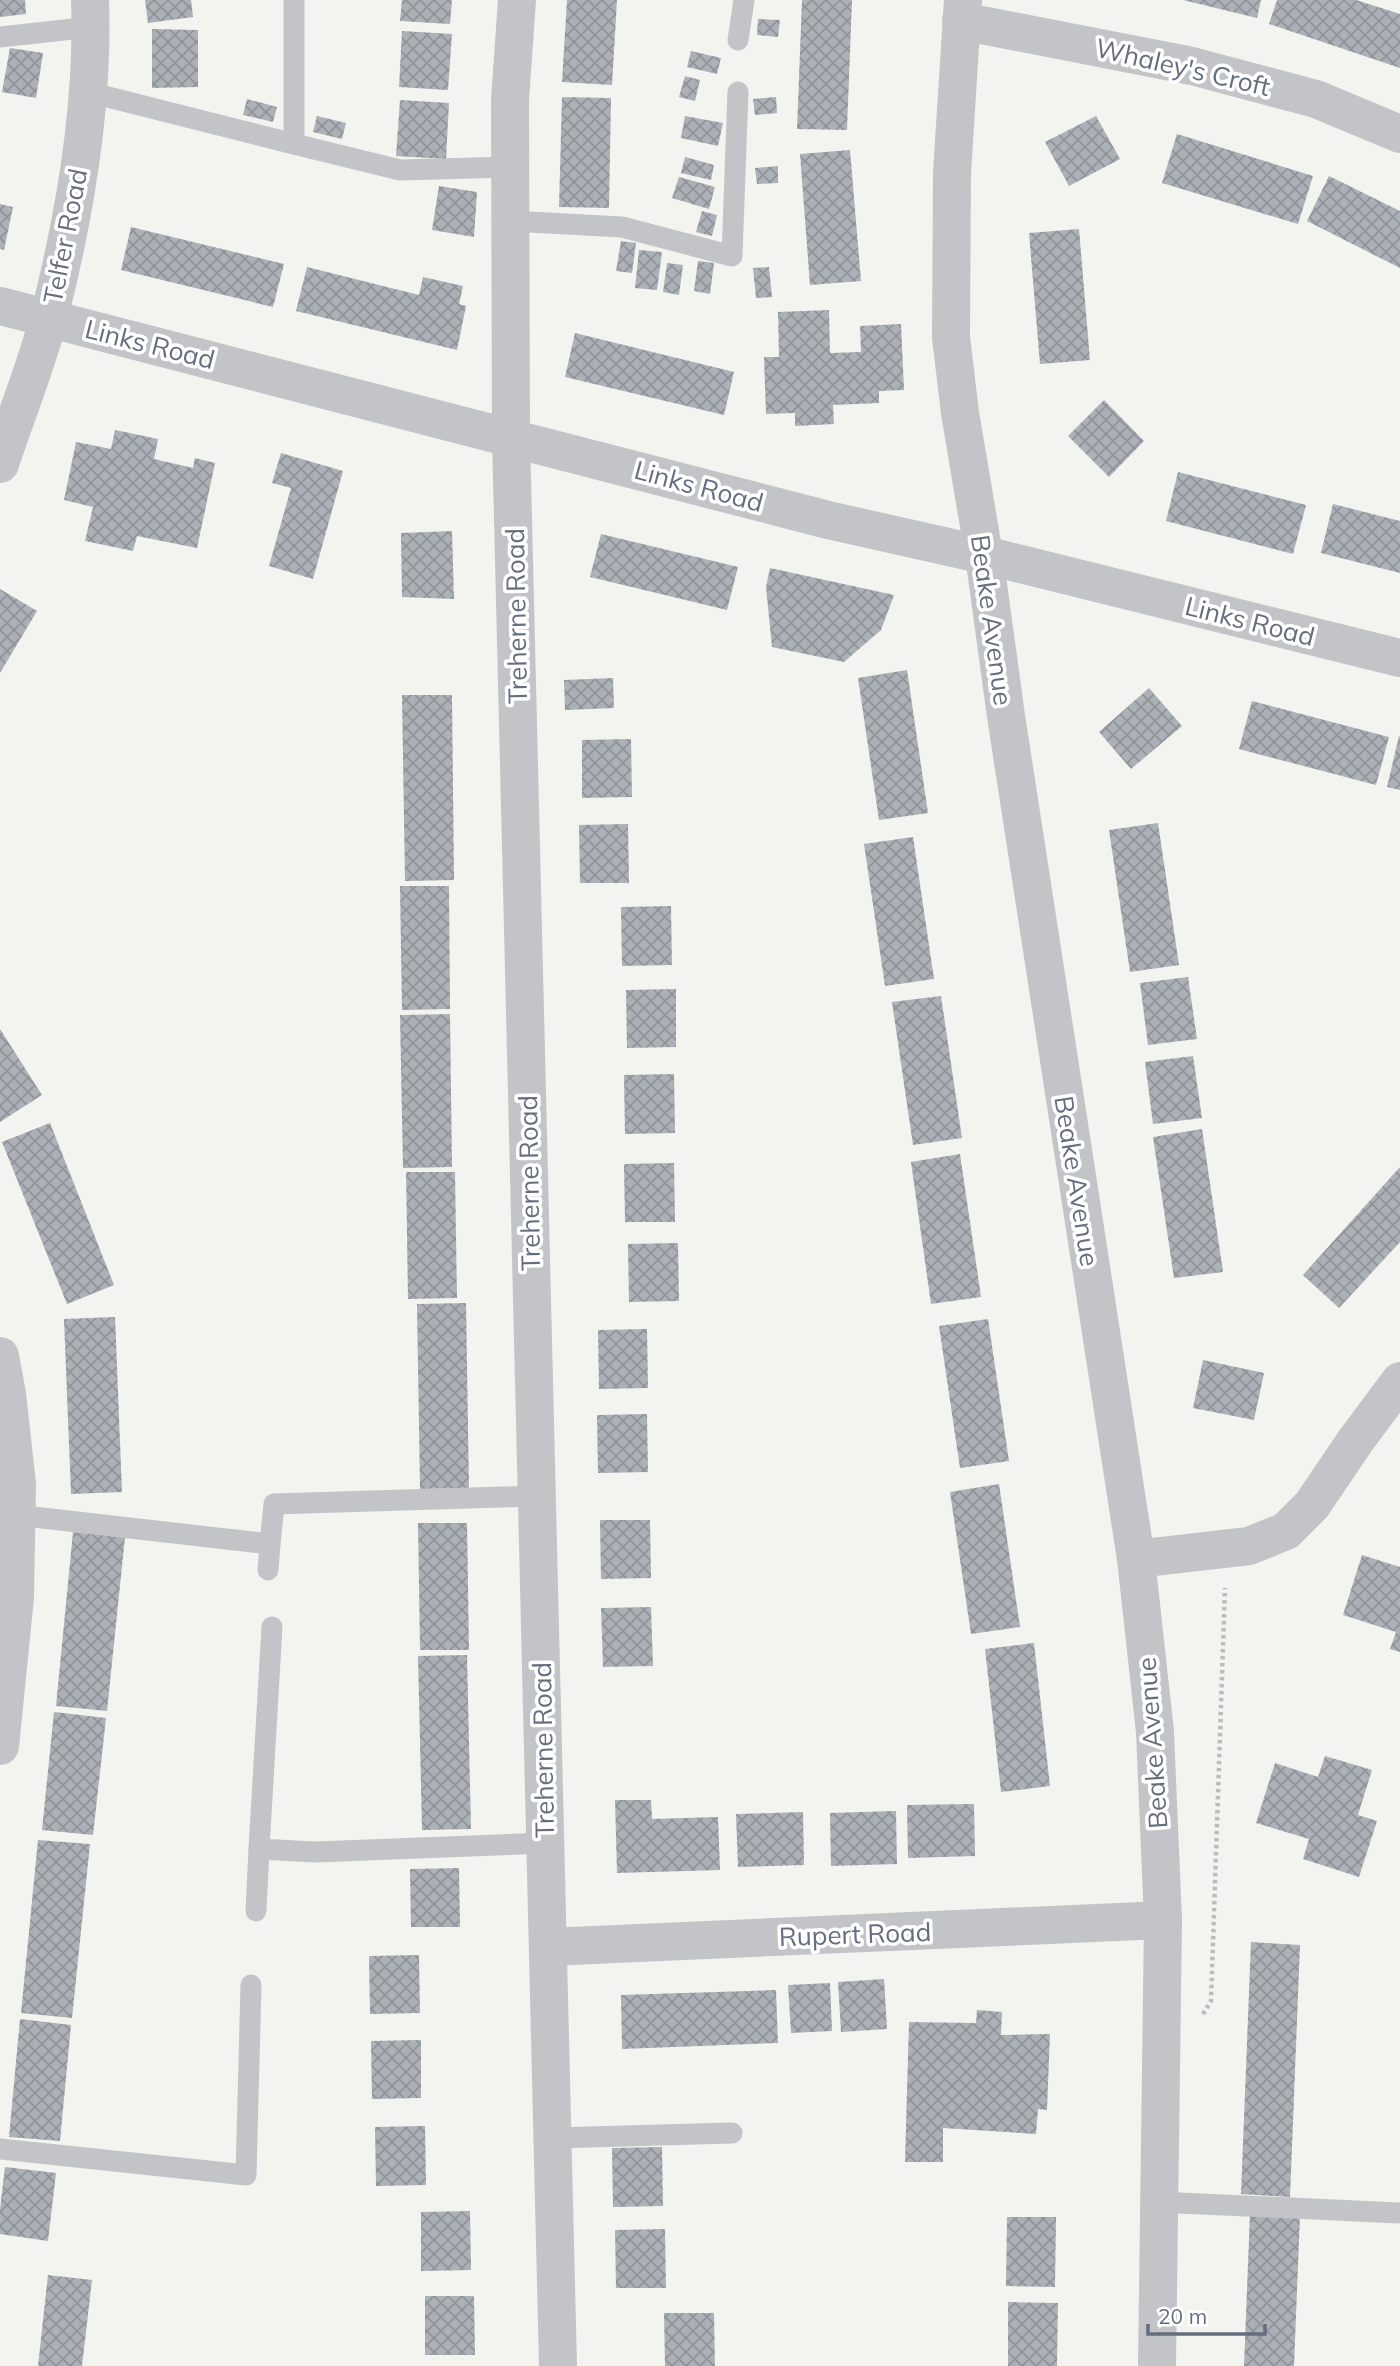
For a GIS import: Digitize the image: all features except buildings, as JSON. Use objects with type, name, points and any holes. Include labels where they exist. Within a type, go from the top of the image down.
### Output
[{"type":"street","name":"Treherne Road","points":[[517,0],[510,100],[511,437],[558,2366]]},
{"type":"street","name":"Whaley's Croft","points":[[962,11],[1192,66],[1316,99],[1400,134]]},
{"type":"street","name":"Beake Avenue","points":[[962,11],[952,173],[951,337],[960,413],[984,555],[1010,742],[1136,1559],[1155,1732],[1163,1920],[1157,2366]]},
{"type":"street","name":"Telfer Road","points":[[0,464],[49,318],[74,202],[88,92],[91,13]]},
{"type":"street","name":"Links Road","points":[[0,306],[828,520],[984,555],[1400,658]]},
{"type":"street","points":[[0,1356],[17,1484],[15,1597],[0,1746]]},
{"type":"street","points":[[1136,1559],[1249,1546],[1286,1531],[1312,1505],[1400,1381]]},
{"type":"street","name":"Rupert Road","points":[[548,1947],[1163,1920]]},
{"type":"lane","points":[[293,0],[294,144]]},
{"type":"lane","points":[[738,40],[744,0]]},
{"type":"lane","points":[[0,37],[91,13]]},
{"type":"lane","points":[[88,92],[400,170],[510,167]]},
{"type":"lane","points":[[510,221],[622,227],[732,256],[738,92]]},
{"type":"lane","points":[[268,1570],[274,1504],[537,1496]]},
{"type":"lane","points":[[16,1515],[270,1544]]},
{"type":"lane","points":[[256,1911],[272,1627]]},
{"type":"lane","points":[[258,1849],[315,1852],[545,1843]]},
{"type":"lane","points":[[0,2149],[246,2175],[251,1985]]},
{"type":"lane","points":[[553,2138],[732,2133]]},
{"type":"lane","points":[[1158,2202],[1400,2213]]},
{"type":"path","points":[[1196,2024],[1211,2001],[1223,1620],[1228,1548]]}]
